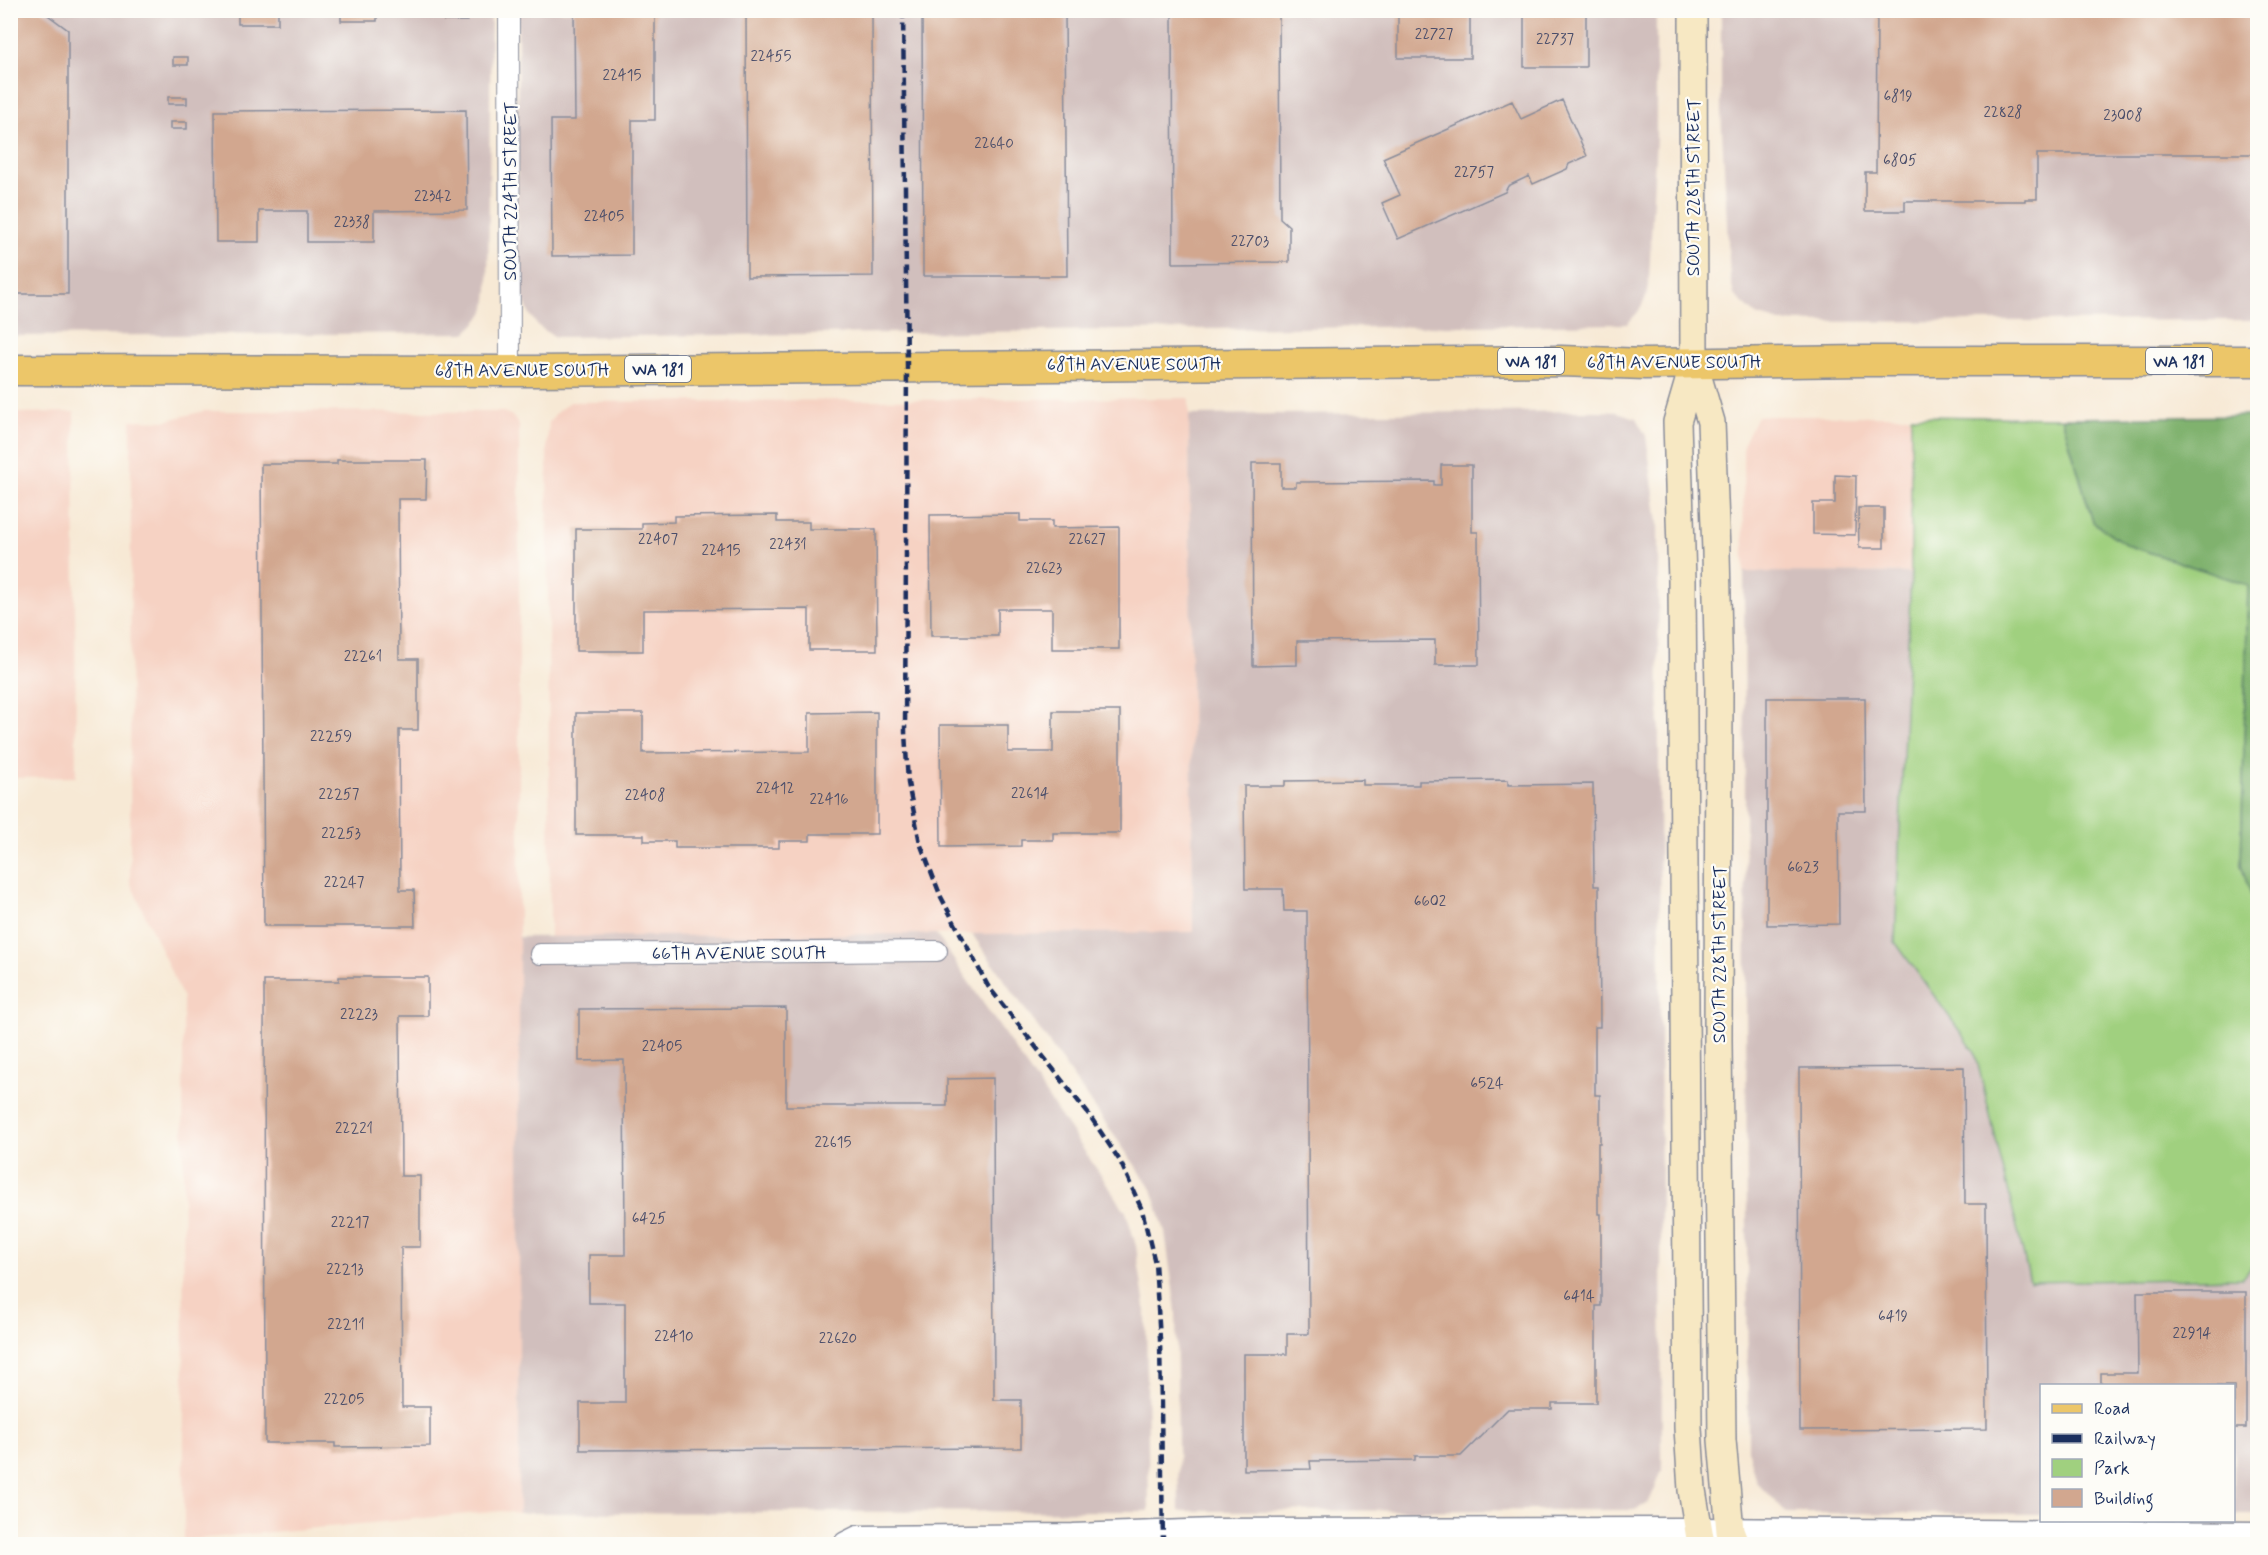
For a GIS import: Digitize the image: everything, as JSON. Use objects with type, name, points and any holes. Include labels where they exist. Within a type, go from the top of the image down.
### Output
[{"type":"main road","name":"SOUTH 228TH STREET","points":[[1693,10],[1694,364],[1711,422],[1715,525],[1719,687],[1718,1052],[1722,1440],[1732,1538]]},
{"type":"main road","name":"68TH AVENUE SOUTH","points":[[10,370],[510,371],[1550,361],[1694,364],[1864,360],[2258,361]]},
{"type":"main road","name":"SOUTH 228TH STREET","points":[[1694,364],[1677,422],[1682,580],[1688,1428],[1692,1490],[1699,1537]]},
{"type":"street","name":"SOUTH 224TH STREET","points":[[509,10],[510,371]]},
{"type":"street","name":"66TH AVENUE SOUTH","points":[[540,954],[937,951]]},
{"type":"street","points":[[846,1545],[858,1538],[1073,1536],[1215,1531],[1732,1538],[2258,1534]]},
{"type":"shaded area","points":[[10,11],[491,11],[488,290],[486,308],[479,319],[466,333],[11,336]]},
{"type":"shaded area","points":[[518,11],[1656,11],[1656,136],[1649,278],[1646,297],[1638,312],[1627,324],[554,337],[537,325],[529,313],[517,280]]},
{"type":"shaded area","points":[[1721,11],[2257,11],[2257,320],[1780,322],[1756,315],[1734,295],[1730,278],[1721,112]]},
{"type":"shaded area","points":[[1189,398],[1193,933],[550,937],[547,444],[549,422],[558,411],[570,402]]},
{"type":"shaded area","points":[[204,411],[504,412],[512,416],[519,425],[519,1513],[502,1511],[184,1540],[183,998],[130,882],[131,420],[164,421]]},
{"type":"shaded area","points":[[74,412],[76,777],[11,778],[11,413]]},
{"type":"shaded area","points":[[1617,412],[1636,418],[1646,436],[1658,523],[1662,1470],[1655,1489],[1647,1504],[1634,1510],[1179,1511],[1176,1311],[1165,1232],[1152,1189],[972,934],[1193,932],[1189,415]]},
{"type":"shaded area","points":[[1757,416],[1911,416],[1911,573],[1744,572],[1743,445]]},
{"type":"shaded area","points":[[1744,572],[1911,573],[1895,942],[1975,1052],[2030,1282],[2243,1278],[2257,1259],[2257,1515],[2235,1515],[2235,1384],[2040,1384],[2040,1514],[1786,1513],[1756,1482],[1748,1452]]},
{"type":"shaded area","points":[[936,934],[1126,1212],[1136,1246],[1146,1314],[1149,1511],[519,1513],[519,937]]},
{"type":"green space","points":[[1911,416],[2062,418],[2093,522],[2127,545],[2248,585],[2241,865],[2258,912],[2258,1259],[2243,1278],[2030,1282],[1975,1052],[1895,942],[1911,573]]},
{"type":"green space","points":[[2258,416],[2257,912],[2241,865],[2248,585],[2127,545],[2093,522],[2062,418]]},
{"type":"building","points":[[10,10],[41,10],[68,30],[68,294],[10,294]]},
{"type":"building","points":[[238,10],[278,10],[278,24],[238,24]]},
{"type":"building","points":[[341,10],[377,10],[377,21],[341,21]]},
{"type":"building","points":[[444,10],[467,10],[467,21],[444,21]]},
{"type":"building","points":[[574,10],[655,10],[655,120],[632,120],[632,255],[552,256],[551,120],[575,120]]},
{"type":"building","points":[[746,10],[872,10],[873,276],[747,277]]},
{"type":"building","points":[[922,10],[1065,10],[1067,276],[923,276]]},
{"type":"building","points":[[1172,10],[1279,10],[1280,218],[1289,226],[1289,262],[1173,263]]},
{"type":"building","points":[[1398,10],[1470,10],[1470,58],[1398,58]]},
{"type":"building","points":[[1524,10],[1586,10],[1586,67],[1524,67]]},
{"type":"building","points":[[1877,10],[2258,10],[2258,154],[2037,154],[2037,199],[2025,199],[2025,201],[1905,201],[1905,211],[1865,211],[1865,172],[1876,172]]},
{"type":"building","points":[[173,57],[188,57],[188,65],[173,65]]},
{"type":"building","points":[[168,97],[187,97],[187,104],[168,104]]},
{"type":"building","points":[[1562,100],[1587,156],[1569,164],[1567,169],[1533,184],[1529,176],[1508,186],[1505,192],[1398,239],[1382,203],[1400,195],[1383,158],[1512,101],[1521,119]]},
{"type":"building","points":[[466,110],[467,210],[374,211],[374,242],[307,242],[307,211],[259,211],[259,242],[216,242],[215,111]]},
{"type":"building","points":[[170,122],[187,122],[187,129],[170,129]]},
{"type":"building","points":[[337,460],[427,460],[426,499],[398,499],[399,659],[418,659],[418,730],[399,730],[400,890],[414,890],[415,926],[264,926],[261,464],[337,464]]},
{"type":"building","points":[[1252,463],[1281,463],[1281,487],[1296,487],[1296,482],[1434,481],[1434,485],[1441,485],[1441,465],[1472,465],[1472,532],[1478,532],[1479,665],[1435,665],[1435,640],[1297,641],[1297,665],[1253,666]]},
{"type":"building","points":[[1835,475],[1856,476],[1855,535],[1813,534],[1813,503],[1835,503]]},
{"type":"building","points":[[1858,508],[1884,508],[1884,548],[1859,548]]},
{"type":"building","points":[[1020,514],[1020,521],[1052,521],[1052,528],[1119,527],[1119,649],[1052,649],[1052,609],[998,609],[998,636],[931,636],[930,515]]},
{"type":"building","points":[[777,515],[777,522],[809,522],[809,529],[876,529],[877,650],[809,650],[809,609],[643,610],[643,651],[576,651],[576,529],[642,529],[642,523],[674,522],[674,516]]},
{"type":"building","points":[[1767,698],[1865,698],[1866,811],[1838,811],[1839,924],[1767,925]]},
{"type":"building","points":[[1053,711],[1120,711],[1120,833],[1053,833],[1053,840],[1021,840],[1021,846],[941,847],[940,725],[1008,725],[1008,752],[1053,752]]},
{"type":"building","points":[[877,712],[877,834],[810,834],[810,841],[779,841],[779,848],[675,848],[675,841],[644,841],[644,835],[576,835],[576,713],[643,713],[643,753],[809,752],[809,713]]},
{"type":"building","points":[[1363,780],[1363,785],[1419,785],[1419,781],[1508,780],[1508,785],[1593,784],[1594,886],[1599,886],[1600,1027],[1595,1027],[1595,1095],[1600,1095],[1598,1214],[1601,1214],[1601,1306],[1596,1306],[1596,1403],[1552,1403],[1552,1409],[1508,1409],[1461,1456],[1415,1456],[1415,1460],[1310,1461],[1311,1469],[1244,1470],[1244,1354],[1287,1354],[1287,1334],[1309,1334],[1307,911],[1284,911],[1283,889],[1245,889],[1244,786],[1285,786],[1285,781]]},
{"type":"building","points":[[339,977],[428,977],[428,1016],[400,1016],[401,1176],[420,1176],[420,1247],[401,1247],[402,1407],[430,1407],[430,1446],[335,1447],[335,1443],[265,1443],[264,981],[339,981]]},
{"type":"building","points":[[786,1008],[786,1106],[947,1106],[947,1079],[993,1078],[994,1400],[1021,1400],[1021,1448],[580,1450],[580,1403],[625,1403],[625,1303],[589,1303],[589,1255],[625,1255],[624,1060],[579,1061],[579,1009]]},
{"type":"building","points":[[1964,1067],[1965,1204],[1986,1204],[1987,1429],[1800,1430],[1799,1068]]},
{"type":"building","points":[[2137,1292],[2246,1292],[2246,1428],[2235,1428],[2235,1384],[2101,1384],[2101,1373],[2138,1373]]},
{"type":"railway","points":[[903,10],[907,366],[905,732],[908,783],[920,843],[941,897],[988,986],[1090,1116],[1120,1161],[1142,1210],[1155,1263],[1160,1339],[1163,1544]]}]
